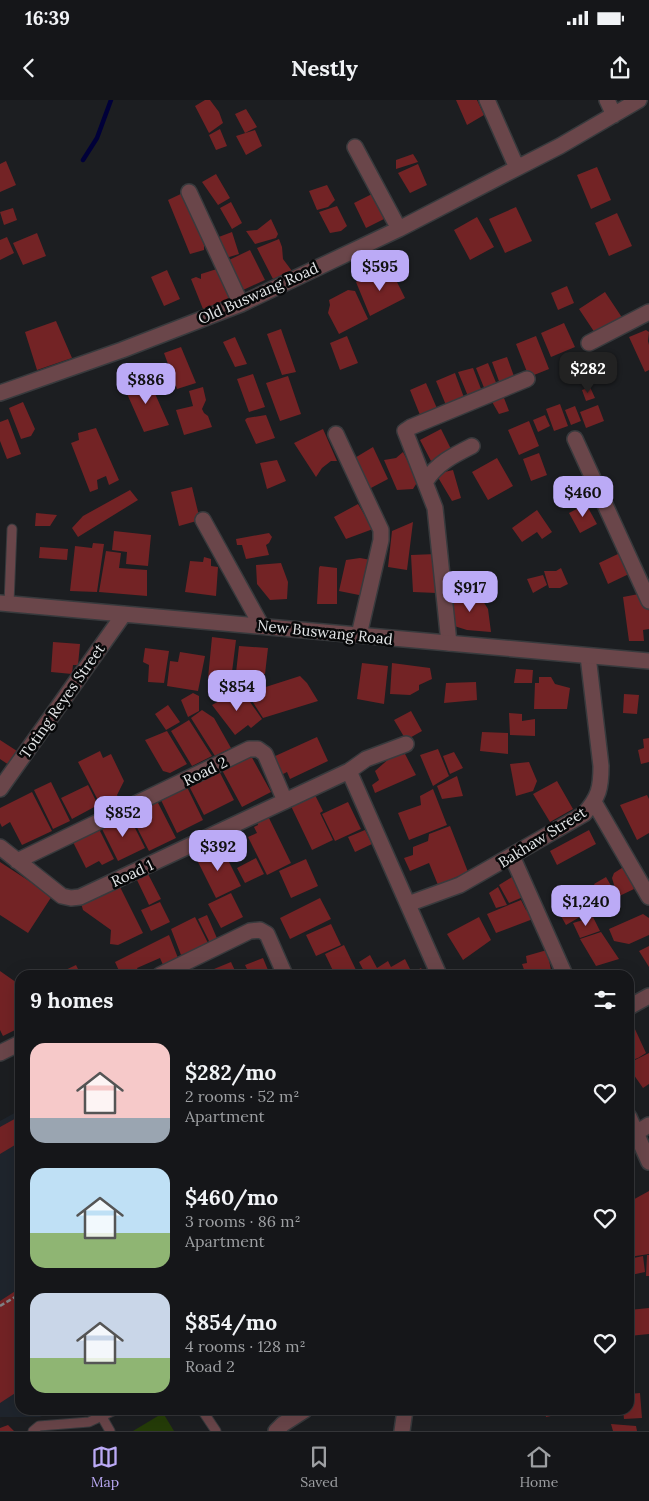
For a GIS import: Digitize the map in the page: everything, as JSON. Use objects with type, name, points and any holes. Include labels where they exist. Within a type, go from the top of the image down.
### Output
[{"type":"street","points":[[487,100],[517,168]]},
{"type":"street","points":[[607,100],[614,115]]},
{"type":"street","name":"Old Buswang Road","points":[[0,393],[122,350],[241,304],[399,229],[560,146],[639,100]]},
{"type":"street","points":[[355,147],[399,229]]},
{"type":"street","points":[[189,192],[241,304]]},
{"type":"street","points":[[589,343],[649,312]]},
{"type":"street","points":[[450,644],[435,508],[405,431],[527,379]]},
{"type":"street","points":[[336,434],[381,530],[381,540],[359,635]]},
{"type":"street","points":[[575,439],[649,601]]},
{"type":"street","points":[[426,481],[432,471],[472,446]]},
{"type":"street","points":[[203,520],[261,625]]},
{"type":"street","name":"New Buswang Road","points":[[4,603],[649,661]]},
{"type":"street","name":"Toting Reyes Street","points":[[0,789],[124,614]]},
{"type":"street","name":"Bakhaw Street","points":[[408,904],[460,886],[584,814],[594,802],[601,783],[601,766],[588,656]]},
{"type":"street","name":"Road 1","points":[[0,847],[62,896],[80,897],[349,772],[366,758],[406,744]]},
{"type":"street","name":"Road 2","points":[[17,861],[249,749],[258,749],[265,754],[285,801]]},
{"type":"street","points":[[349,772],[437,970]]},
{"type":"street","points":[[594,802],[649,896]]},
{"type":"street","points":[[512,856],[563,970]]},
{"type":"street","points":[[170,970],[250,931],[260,930],[267,934],[283,970]]},
{"type":"street","points":[[634,1004],[649,996]]},
{"type":"street","points":[[0,1053],[15,1046]]},
{"type":"street","points":[[636,1133],[649,1125]]},
{"type":"street","points":[[634,1128],[649,1162]]},
{"type":"street","points":[[276,1431],[297,1415]]},
{"type":"street","points":[[402,1431],[404,1415]]},
{"type":"lane","points":[[4,603],[12,529]]},
{"type":"lane","points":[[33,1431],[39,1426],[89,1422],[106,1415]]},
{"type":"lane","points":[[205,1415],[216,1431]]},
{"type":"lane","points":[[102,1417],[110,1431]]},
{"type":"path","points":[[0,1306],[15,1297]]},
{"type":"shaded area","points":[[15,1113],[15,1415],[44,1415],[40,1417],[0,1417],[0,1121]]},
{"type":"green space","points":[[160,1415],[164,1415],[174,1431],[133,1431]]},
{"type":"building","points":[[205,100],[210,100],[219,112],[223,123],[209,133],[195,106]]},
{"type":"building","points":[[456,100],[477,100],[484,115],[467,125]]},
{"type":"building","points":[[246,109],[257,127],[245,133],[235,114]]},
{"type":"building","points":[[220,129],[227,146],[216,150],[209,135]]},
{"type":"building","points":[[255,130],[262,146],[246,155],[236,136]]},
{"type":"building","points":[[413,154],[418,162],[396,169],[396,160]]},
{"type":"building","points":[[6,161],[16,185],[0,192],[0,164]]},
{"type":"building","points":[[418,164],[427,185],[410,193],[398,173]]},
{"type":"building","points":[[597,167],[611,200],[591,209],[577,175]]},
{"type":"building","points":[[216,174],[230,198],[218,205],[202,182]]},
{"type":"building","points":[[327,185],[335,200],[328,207],[317,210],[309,191]]},
{"type":"building","points":[[185,192],[204,245],[204,250],[190,254],[168,200]]},
{"type":"building","points":[[372,194],[384,219],[366,228],[354,203]]},
{"type":"building","points":[[231,202],[242,223],[232,229],[220,208]]},
{"type":"building","points":[[337,206],[347,226],[341,231],[330,233],[319,212]]},
{"type":"building","points":[[516,207],[532,241],[505,253],[489,219]]},
{"type":"building","points":[[13,208],[17,220],[4,225],[0,212]]},
{"type":"building","points":[[617,213],[632,246],[609,256],[595,223]]},
{"type":"building","points":[[477,217],[494,247],[470,260],[454,230]]},
{"type":"building","points":[[271,219],[278,234],[276,238],[255,244],[246,231],[257,230]]},
{"type":"building","points":[[232,232],[239,254],[226,258],[216,238]]},
{"type":"building","points":[[37,233],[46,256],[23,265],[13,243]]},
{"type":"building","points":[[7,237],[14,253],[0,260],[0,240]]},
{"type":"building","points":[[279,239],[283,259],[292,271],[273,279],[257,248]]},
{"type":"building","points":[[250,250],[265,280],[243,290],[229,260]]},
{"type":"building","points":[[220,268],[231,298],[203,309],[191,279],[196,277],[201,279],[201,274]]},
{"type":"building","points":[[167,270],[180,299],[164,306],[151,277]]},
{"type":"building","points":[[391,270],[405,298],[370,316],[356,282],[374,273],[377,276]]},
{"type":"building","points":[[567,286],[574,303],[558,310],[551,293]]},
{"type":"building","points":[[348,290],[355,291],[368,319],[339,334],[328,313],[329,300]]},
{"type":"building","points":[[605,292],[623,319],[597,336],[579,309]]},
{"type":"building","points":[[56,321],[72,358],[37,370],[25,332]]},
{"type":"building","points":[[564,323],[575,347],[551,357],[541,333]]},
{"type":"building","points":[[281,329],[296,372],[282,375],[267,334]]},
{"type":"building","points":[[646,330],[649,332],[649,370],[645,372],[629,337]]},
{"type":"building","points":[[347,336],[358,363],[340,370],[330,343]]},
{"type":"building","points":[[536,336],[549,369],[529,377],[516,344]]},
{"type":"building","points":[[235,337],[247,364],[235,367],[223,342]]},
{"type":"building","points":[[181,347],[196,383],[177,389],[164,353]]},
{"type":"building","points":[[579,355],[583,367],[570,372],[566,360]]},
{"type":"building","points":[[507,357],[515,379],[500,384],[492,362]]},
{"type":"building","points":[[488,363],[497,385],[485,390],[476,368]]},
{"type":"building","points":[[473,368],[483,394],[470,401],[458,372]]},
{"type":"building","points":[[455,373],[466,403],[448,410],[436,381]]},
{"type":"building","points":[[253,374],[265,407],[249,412],[237,379]]},
{"type":"building","points":[[288,376],[301,414],[280,421],[266,383]]},
{"type":"building","points":[[148,378],[169,425],[144,432],[124,387]]},
{"type":"building","points":[[426,383],[439,413],[422,420],[410,390]]},
{"type":"building","points":[[203,387],[206,400],[202,409],[208,416],[212,427],[184,435],[176,410],[193,406],[189,391]]},
{"type":"building","points":[[590,387],[595,398],[586,401],[582,390]]},
{"type":"building","points":[[504,398],[509,411],[499,414],[491,400]]},
{"type":"building","points":[[23,402],[35,429],[31,436],[21,439],[9,408]]},
{"type":"building","points":[[560,404],[568,426],[554,431],[546,409]]},
{"type":"building","points":[[598,405],[604,421],[586,428],[580,412]]},
{"type":"building","points":[[575,406],[581,421],[571,425],[565,410]]},
{"type":"building","points":[[266,415],[275,438],[256,444],[245,420]]},
{"type":"building","points":[[545,415],[550,426],[538,432],[533,420]]},
{"type":"building","points":[[8,419],[21,454],[7,459],[0,441],[0,422]]},
{"type":"building","points":[[529,421],[539,446],[519,455],[508,430]]},
{"type":"building","points":[[96,428],[119,480],[109,485],[106,476],[97,480],[98,489],[90,492],[71,443],[79,440],[78,433]]},
{"type":"building","points":[[323,429],[337,461],[331,461],[322,468],[316,477],[294,443]]},
{"type":"building","points":[[441,429],[452,451],[431,461],[420,440]]},
{"type":"building","points":[[373,447],[388,479],[369,489],[353,459]]},
{"type":"building","points":[[403,452],[418,481],[413,489],[397,490],[384,460],[396,458]]},
{"type":"building","points":[[539,453],[547,475],[531,481],[523,459]]},
{"type":"building","points":[[497,458],[513,486],[488,500],[472,472]]},
{"type":"building","points":[[277,460],[286,481],[267,489],[260,463]]},
{"type":"building","points":[[453,470],[461,498],[452,501],[436,474]]},
{"type":"building","points":[[192,487],[200,520],[179,526],[171,492]]},
{"type":"building","points":[[130,490],[138,500],[78,537],[72,528],[83,516]]},
{"type":"building","points":[[358,504],[373,529],[346,539],[334,517]]},
{"type":"building","points":[[586,504],[597,524],[580,533],[569,513]]},
{"type":"building","points":[[537,510],[552,532],[542,539],[537,532],[522,542],[512,528]]},
{"type":"building","points":[[36,513],[57,515],[50,526],[35,526]]},
{"type":"building","points":[[413,522],[407,570],[388,567],[392,531]]},
{"type":"building","points":[[114,531],[151,535],[148,566],[126,564],[127,552],[112,550]]},
{"type":"building","points":[[269,533],[272,537],[266,545],[269,555],[246,559],[242,545],[237,545],[236,539]]},
{"type":"building","points":[[93,543],[104,544],[97,592],[70,591],[75,546],[92,548]]},
{"type":"building","points":[[40,547],[68,549],[67,560],[39,558]]},
{"type":"building","points":[[106,551],[121,553],[119,568],[147,570],[147,596],[99,592]]},
{"type":"building","points":[[620,553],[631,573],[608,584],[599,563]]},
{"type":"building","points":[[436,554],[437,593],[413,592],[411,555]]},
{"type":"building","points":[[204,557],[211,559],[211,566],[218,567],[216,596],[185,592],[190,561],[203,562]]},
{"type":"building","points":[[360,558],[371,560],[364,596],[339,591],[346,560]]},
{"type":"building","points":[[281,563],[288,582],[287,599],[270,600],[257,584],[256,565]]},
{"type":"building","points":[[320,566],[337,568],[337,604],[317,604]]},
{"type":"building","points":[[561,568],[568,584],[560,588],[549,588],[544,571],[556,571]]},
{"type":"building","points":[[543,575],[547,585],[533,593],[527,579]]},
{"type":"building","points":[[478,593],[488,609],[491,632],[467,630],[451,625],[450,608],[457,594]]},
{"type":"building","points":[[644,593],[649,611],[649,629],[643,630],[644,641],[629,641],[623,597]]},
{"type":"building","points":[[212,637],[236,640],[231,680],[208,678]]},
{"type":"building","points":[[53,642],[80,644],[78,665],[73,665],[72,674],[51,672]]},
{"type":"building","points":[[239,646],[268,648],[265,674],[236,673]]},
{"type":"building","points":[[145,648],[169,651],[164,683],[148,682],[149,665],[143,662]]},
{"type":"building","points":[[180,652],[205,656],[198,691],[167,686],[170,661],[178,662]]},
{"type":"building","points":[[362,663],[388,666],[384,704],[357,699]]},
{"type":"building","points":[[392,663],[430,668],[432,679],[419,685],[419,690],[410,695],[390,694]]},
{"type":"building","points":[[516,669],[533,670],[532,683],[514,683]]},
{"type":"building","points":[[300,676],[307,683],[318,701],[263,718],[247,693]]},
{"type":"building","points":[[539,677],[551,677],[555,684],[570,688],[567,709],[534,709],[535,683],[539,683]]},
{"type":"building","points":[[476,682],[477,700],[444,703],[446,683]]},
{"type":"building","points":[[241,689],[262,719],[251,728],[248,725],[235,735],[212,705]]},
{"type":"building","points":[[193,693],[199,696],[199,711],[188,717],[181,700]]},
{"type":"building","points":[[624,694],[639,695],[637,714],[623,713]]},
{"type":"building","points":[[168,705],[180,722],[166,730],[155,714]]},
{"type":"building","points":[[202,710],[214,718],[231,748],[215,756],[191,718]]},
{"type":"building","points":[[411,711],[422,731],[406,740],[394,720]]},
{"type":"building","points":[[509,713],[522,714],[522,721],[535,719],[535,736],[510,735]]},
{"type":"building","points":[[189,720],[212,756],[192,766],[171,731]]},
{"type":"building","points":[[167,731],[187,764],[170,773],[163,771],[145,740]]},
{"type":"building","points":[[482,732],[508,733],[508,754],[480,751]]},
{"type":"building","points":[[317,737],[328,761],[290,779],[287,772],[281,775],[273,757]]},
{"type":"building","points":[[649,738],[649,762],[641,764],[638,750],[644,748],[643,739]]},
{"type":"building","points":[[0,740],[17,751],[9,765],[0,759]]},
{"type":"building","points":[[438,749],[449,776],[433,786],[420,755]]},
{"type":"building","points":[[100,751],[103,758],[111,754],[124,781],[117,795],[119,799],[102,808],[78,762]]},
{"type":"building","points":[[454,752],[463,768],[450,774],[443,756]]},
{"type":"building","points":[[250,754],[271,792],[242,807],[222,770]]},
{"type":"building","points":[[405,754],[416,775],[375,793],[372,785],[379,780],[375,771],[391,757]]},
{"type":"building","points":[[529,762],[537,781],[533,791],[516,796],[510,764]]},
{"type":"building","points":[[219,771],[234,800],[204,815],[189,786]]},
{"type":"building","points":[[457,776],[463,796],[442,799],[437,786]]},
{"type":"building","points":[[557,781],[573,809],[550,822],[533,794]]},
{"type":"building","points":[[51,782],[70,821],[53,829],[34,790]]},
{"type":"building","points":[[88,785],[98,805],[72,819],[61,798]]},
{"type":"building","points":[[186,785],[203,820],[177,833],[160,798]]},
{"type":"building","points":[[433,789],[447,825],[409,840],[398,813],[421,805],[420,796]]},
{"type":"building","points":[[32,792],[52,831],[22,845],[10,822],[2,827],[0,823],[0,808]]},
{"type":"building","points":[[314,793],[323,811],[320,813],[333,840],[312,850],[290,804]]},
{"type":"building","points":[[647,795],[649,799],[649,833],[637,840],[620,805]]},
{"type":"building","points":[[156,799],[176,838],[149,851],[129,812]]},
{"type":"building","points":[[348,802],[361,829],[335,841],[322,814]]},
{"type":"building","points":[[128,814],[145,848],[118,861],[101,827]]},
{"type":"building","points":[[267,814],[291,863],[267,875],[248,837],[257,833],[254,827],[258,825],[256,819]]},
{"type":"building","points":[[450,826],[468,872],[438,885],[429,863],[410,871],[404,858],[413,855],[413,847],[428,841],[429,834]]},
{"type":"building","points":[[99,829],[114,859],[102,865],[99,861],[86,868],[73,842]]},
{"type":"building","points":[[365,830],[372,844],[355,852],[348,837]]},
{"type":"building","points":[[589,830],[596,844],[557,865],[550,851]]},
{"type":"building","points":[[221,846],[241,886],[216,898],[196,858]]},
{"type":"building","points":[[256,858],[264,874],[245,883],[237,868]]},
{"type":"building","points":[[306,859],[318,886],[291,898],[279,871]]},
{"type":"building","points":[[0,862],[52,896],[28,933],[0,915]]},
{"type":"building","points":[[625,866],[634,889],[611,900],[608,896],[601,899],[594,884],[606,877],[613,889],[615,888],[612,878],[614,873]]},
{"type":"building","points":[[147,872],[161,899],[149,905],[136,878]]},
{"type":"building","points":[[512,877],[523,897],[509,903],[499,885]]},
{"type":"building","points":[[119,885],[143,933],[118,945],[110,944],[111,930],[83,910],[81,903]]},
{"type":"building","points":[[592,886],[606,915],[596,917],[587,914],[579,892]]},
{"type":"building","points":[[498,887],[507,905],[496,908],[489,893]]},
{"type":"building","points":[[576,891],[585,914],[566,925],[552,900]]},
{"type":"building","points":[[231,893],[243,917],[221,928],[208,904]]},
{"type":"building","points":[[320,898],[331,919],[290,939],[280,918]]},
{"type":"building","points":[[521,900],[533,919],[496,933],[487,914]]},
{"type":"building","points":[[160,902],[170,922],[151,931],[141,910]]},
{"type":"building","points":[[643,914],[649,918],[649,935],[629,944],[614,941],[609,929]]},
{"type":"building","points":[[207,915],[219,943],[211,945],[198,919]]},
{"type":"building","points":[[195,917],[209,945],[181,955],[171,929]]},
{"type":"building","points":[[479,917],[491,940],[463,960],[447,934]]},
{"type":"building","points":[[593,917],[600,931],[580,938],[573,923]]},
{"type":"building","points":[[331,924],[341,945],[316,956],[306,935]]},
{"type":"building","points":[[601,932],[619,959],[596,966],[580,939]]},
{"type":"building","points":[[169,935],[178,958],[163,965],[160,958],[137,968],[138,970],[119,970],[115,962]]},
{"type":"building","points":[[344,945],[356,970],[333,970],[325,954]]},
{"type":"building","points":[[649,946],[649,967],[639,951]]},
{"type":"building","points":[[547,950],[551,970],[524,970],[522,964],[527,963],[526,956]]},
{"type":"building","points":[[370,955],[377,968],[388,961],[391,967],[405,959],[410,970],[363,970],[359,962]]},
{"type":"building","points":[[263,958],[268,970],[248,970],[245,965]]},
{"type":"building","points":[[231,962],[235,970],[214,970]]},
{"type":"building","points":[[76,965],[78,970],[66,970]]},
{"type":"building","points":[[0,971],[15,982],[15,1030],[3,1036],[0,1030]]},
{"type":"building","points":[[634,1027],[646,1053],[634,1059]]},
{"type":"building","points":[[649,1053],[649,1084],[643,1088],[634,1075],[634,1060]]},
{"type":"building","points":[[15,1119],[15,1145],[0,1154],[0,1127]]},
{"type":"building","points":[[649,1191],[649,1254],[634,1256],[634,1199]]},
{"type":"building","points":[[647,1255],[649,1255],[649,1276],[646,1276]]},
{"type":"building","points":[[643,1256],[645,1272],[634,1274],[634,1258]]},
{"type":"building","points":[[15,1291],[15,1393],[0,1403],[0,1301]]},
{"type":"building","points":[[649,1308],[649,1334],[634,1336],[634,1310]]},
{"type":"building","points":[[640,1393],[642,1418],[624,1419],[624,1415],[634,1415],[634,1394]]},
{"type":"building","points":[[611,1424],[636,1426],[637,1431],[613,1431]]},
{"type":"building","points":[[8,1425],[14,1431],[0,1431],[0,1428]]},
{"type":"waterway","points":[[83,160],[97,138],[111,100]]}]
